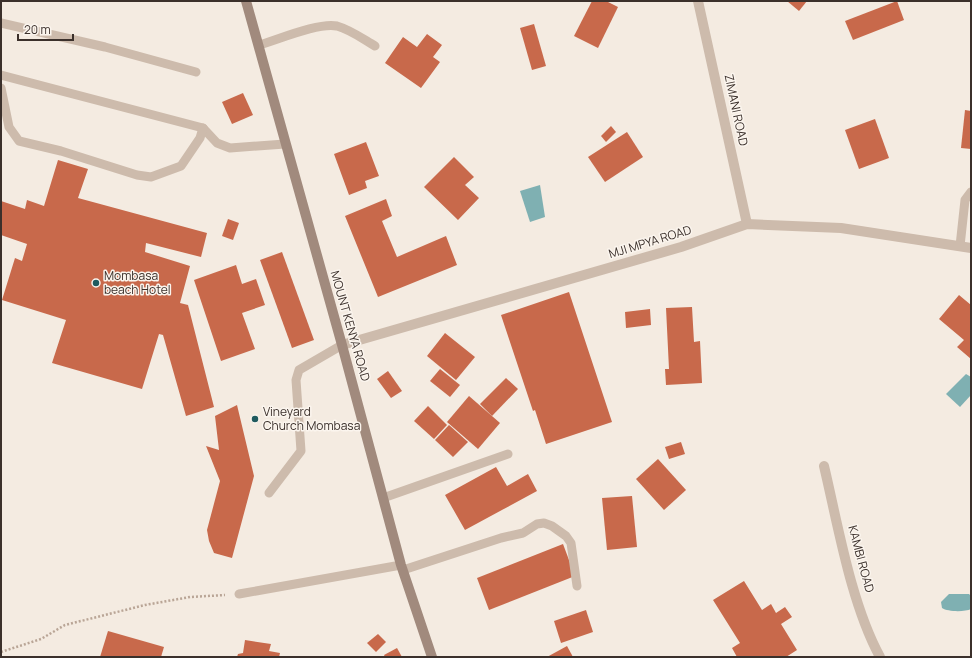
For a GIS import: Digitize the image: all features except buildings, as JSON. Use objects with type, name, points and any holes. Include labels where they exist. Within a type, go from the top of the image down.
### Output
[{"type":"main road","name":"MOUNT KENYA ROAD","points":[[246,1],[342,345],[402,568],[432,657]]},
{"type":"street","name":"ZIMANI ROAD","points":[[698,1],[747,224]]},
{"type":"street","name":"MJI MPYA ROAD","points":[[342,345],[681,247],[747,224],[841,228],[971,248]]},
{"type":"street","name":"KAMBI ROAD","points":[[824,466],[854,589],[873,644],[880,657]]},
{"type":"lane","points":[[1,23],[105,47],[196,72]]},
{"type":"lane","points":[[259,45],[323,25],[336,26],[350,31],[375,46]]},
{"type":"lane","points":[[1,75],[203,128],[217,143],[230,148],[285,144]]},
{"type":"lane","points":[[1,88],[9,127],[19,141],[61,151],[137,175],[151,177],[181,166],[200,138],[203,128]]},
{"type":"lane","points":[[960,246],[965,200],[971,192]]},
{"type":"lane","points":[[269,493],[301,450],[296,380],[299,370],[342,345]]},
{"type":"lane","points":[[383,498],[508,454]]},
{"type":"lane","points":[[239,594],[402,568],[501,538],[523,533],[537,524],[544,522],[561,533],[571,544],[577,586]]},
{"type":"path","points":[[1,652],[42,639],[65,625],[145,605],[190,597],[239,594]]},
{"type":"water","points":[[540,185],[545,217],[530,222],[520,191]]},
{"type":"water","points":[[966,374],[971,377],[971,395],[960,407],[946,394]]},
{"type":"water","points":[[949,594],[969,594],[971,596],[971,609],[956,611],[942,608],[941,602]]},
{"type":"place","name":"Mombasa beach Hotel","points":[[96,283]]},
{"type":"place","name":"Vineyard Church Mombasa","points":[[255,419]]}]
